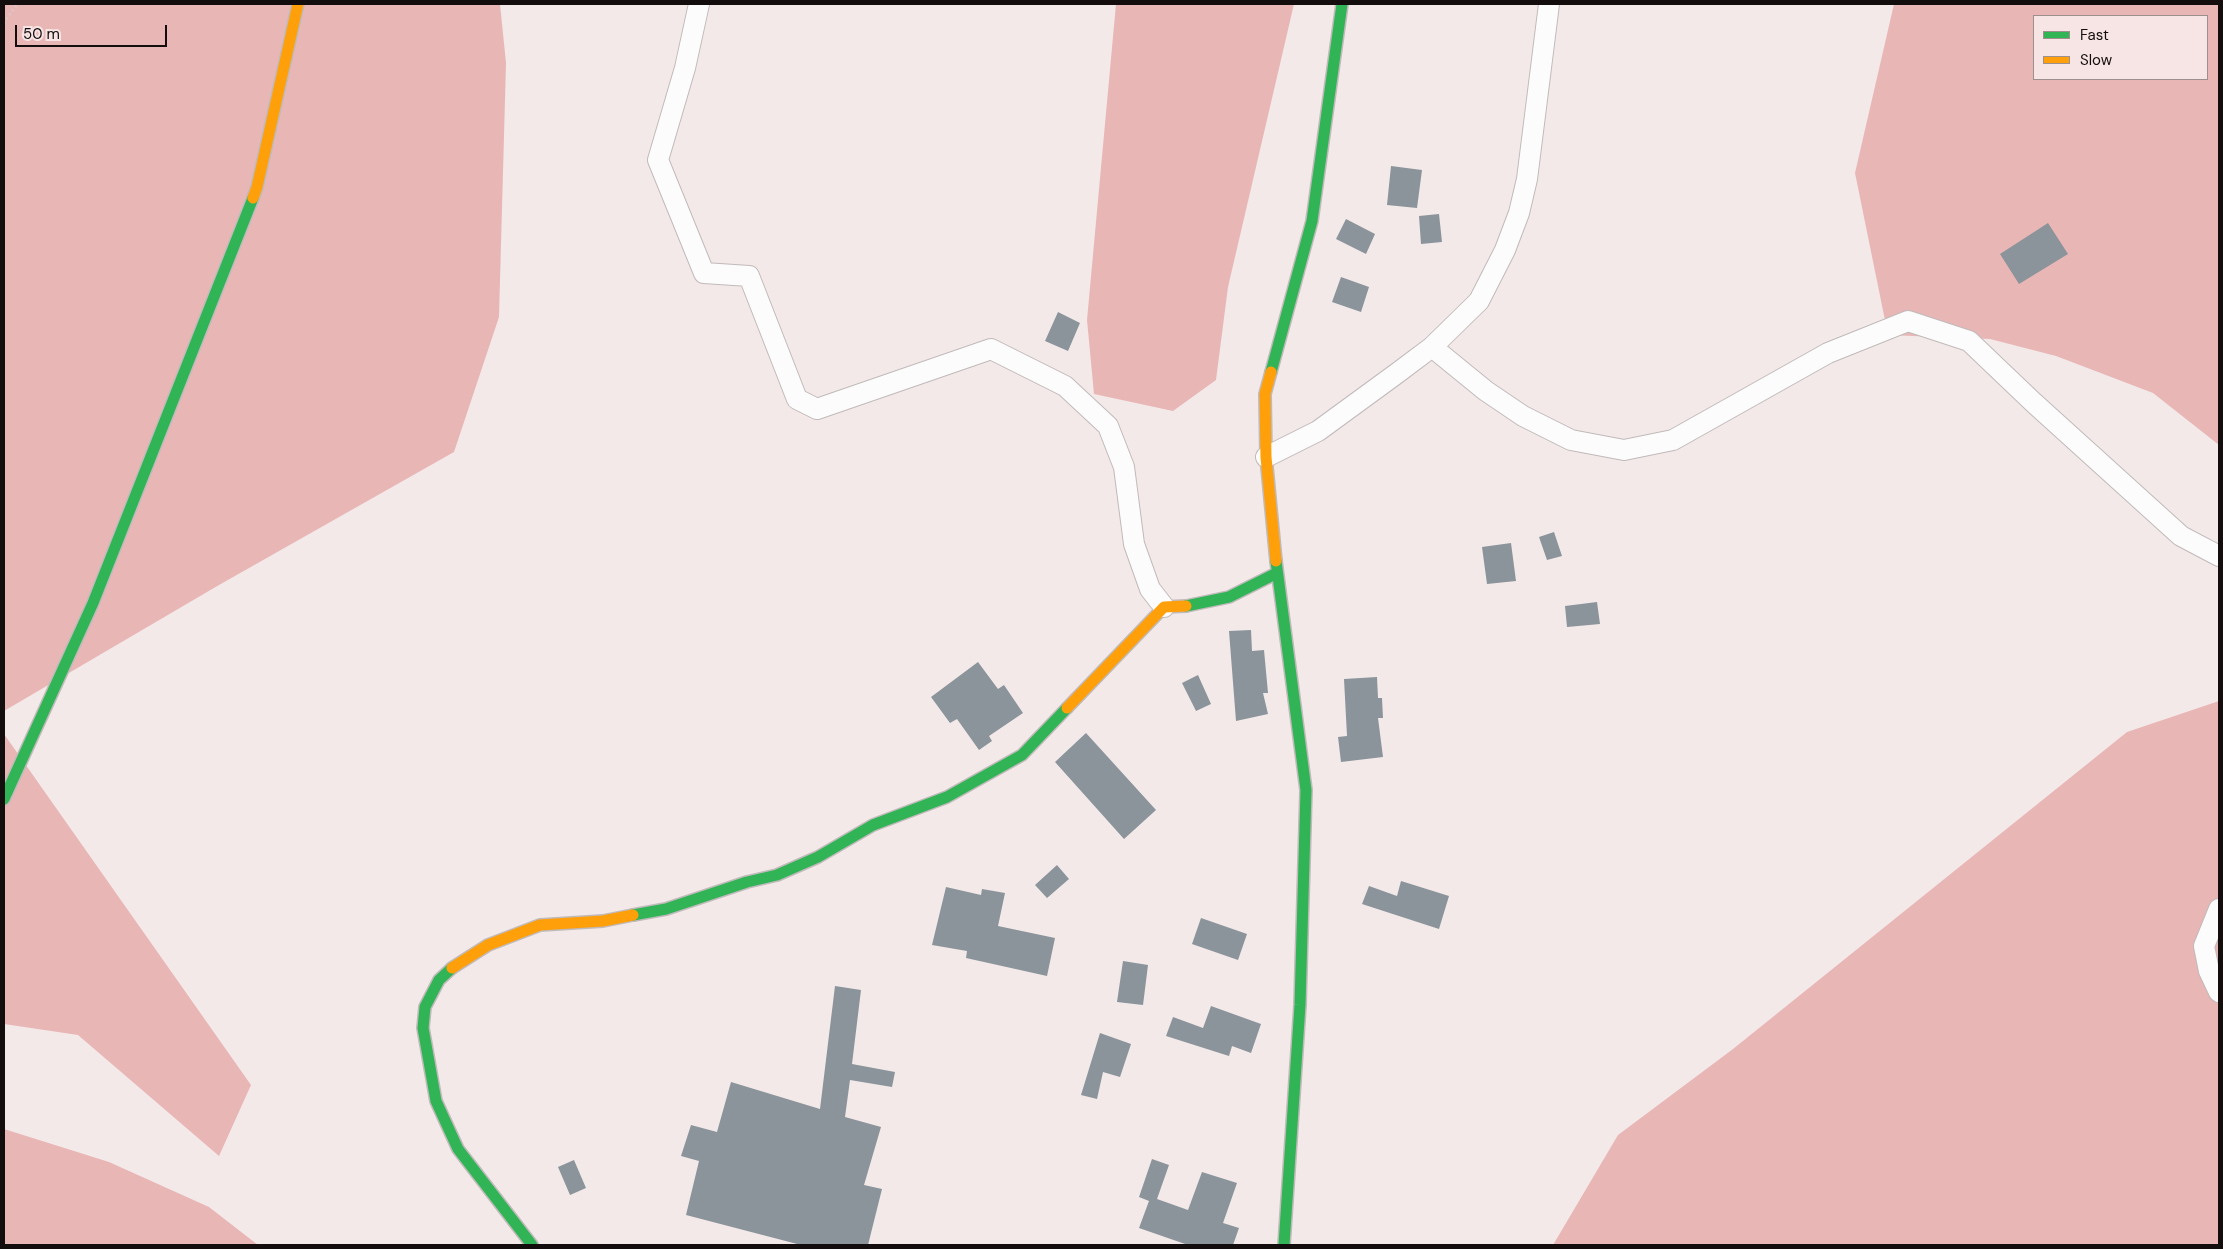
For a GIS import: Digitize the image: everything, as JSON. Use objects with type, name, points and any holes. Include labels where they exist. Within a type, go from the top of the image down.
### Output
[{"type":"street","points":[[4,799],[93,603],[257,187],[298,4]]},
{"type":"street","points":[[699,4],[685,68],[658,160],[704,273],[749,276],[797,399],[817,409],[991,349],[1065,386],[1108,426],[1124,467],[1134,544],[1150,590],[1164,608]]},
{"type":"street","points":[[1284,1245],[1300,1004],[1306,790],[1277,573],[1266,457],[1265,394],[1312,221],[1342,4]]},
{"type":"street","points":[[1266,457],[1318,431],[1432,347],[1479,301],[1505,250],[1519,213],[1527,179],[1549,4]]},
{"type":"street","points":[[1432,347],[1486,391],[1523,416],[1571,440],[1624,450],[1673,440],[1828,353],[1908,320],[1969,341],[2034,403],[2181,536],[2219,556]]},
{"type":"street","points":[[532,1245],[458,1149],[436,1101],[423,1028],[425,1007],[438,980],[458,964],[488,945],[540,925],[603,921],[666,909],[746,882],[777,875],[818,856],[873,825],[947,797],[1022,756],[1164,608],[1194,606],[1229,597],[1277,573]]},
{"type":"street","points":[[2219,909],[2204,946],[2209,971],[2219,992]]},
{"type":"path","points":[[4,23],[17,4]]},
{"type":"shaded area","points":[[4,4],[500,4],[506,63],[499,317],[454,452],[219,585],[4,711]]},
{"type":"shaded area","points":[[1116,4],[1294,4],[1228,287],[1216,380],[1173,411],[1094,394],[1087,320]]},
{"type":"shaded area","points":[[1894,4],[2219,4],[2219,445],[2153,393],[2056,356],[1990,339],[1888,335],[1855,173]]},
{"type":"shaded area","points":[[2219,701],[2219,1245],[1553,1245],[1618,1135],[1733,1049],[2127,732]]},
{"type":"shaded area","points":[[4,734],[251,1085],[219,1156],[78,1035],[4,1024]]},
{"type":"shaded area","points":[[4,1129],[109,1162],[209,1207],[258,1245],[4,1245]]},
{"type":"building","points":[[1391,166],[1422,170],[1417,208],[1387,205]]},
{"type":"building","points":[[1439,214],[1442,242],[1421,244],[1419,216]]},
{"type":"building","points":[[1346,219],[1375,234],[1366,254],[1336,239]]},
{"type":"building","points":[[2048,223],[2068,254],[2019,284],[2000,254]]},
{"type":"building","points":[[1341,277],[1369,287],[1361,312],[1332,302]]},
{"type":"building","points":[[1058,312],[1080,323],[1068,351],[1045,341]]},
{"type":"building","points":[[1554,532],[1562,556],[1547,560],[1539,537]]},
{"type":"building","points":[[1511,543],[1516,581],[1487,584],[1482,547]]},
{"type":"building","points":[[1597,602],[1600,624],[1567,627],[1565,606]]},
{"type":"building","points":[[1251,630],[1252,651],[1264,650],[1268,693],[1263,693],[1268,714],[1236,721],[1229,631]]},
{"type":"building","points":[[978,662],[998,689],[1004,685],[1023,713],[989,736],[992,741],[979,750],[957,719],[950,723],[931,697]]},
{"type":"building","points":[[1198,675],[1211,704],[1196,711],[1182,683]]},
{"type":"building","points":[[1377,677],[1378,698],[1382,698],[1383,718],[1378,718],[1383,757],[1341,762],[1338,737],[1347,736],[1344,679]]},
{"type":"building","points":[[1086,733],[1156,810],[1124,839],[1055,762]]},
{"type":"building","points":[[1057,865],[1069,879],[1047,898],[1035,885]]},
{"type":"building","points":[[1401,881],[1449,896],[1439,929],[1362,904],[1369,886],[1397,896]]},
{"type":"building","points":[[946,887],[981,895],[982,889],[1005,893],[998,926],[1055,938],[1047,976],[966,958],[967,951],[932,945]]},
{"type":"building","points":[[1201,918],[1247,934],[1238,960],[1192,944]]},
{"type":"building","points":[[1123,961],[1148,965],[1143,1005],[1117,1002]]},
{"type":"building","points":[[835,986],[861,990],[852,1064],[895,1072],[892,1087],[850,1080],[845,1117],[881,1127],[864,1185],[882,1189],[868,1245],[801,1245],[686,1215],[699,1161],[681,1156],[691,1125],[717,1132],[731,1082],[820,1109]]},
{"type":"building","points":[[1211,1006],[1261,1024],[1251,1053],[1232,1046],[1229,1056],[1166,1036],[1173,1017],[1203,1028]]},
{"type":"building","points":[[1100,1033],[1131,1044],[1120,1077],[1103,1072],[1097,1099],[1081,1095]]},
{"type":"building","points":[[1152,1159],[1169,1165],[1157,1199],[1188,1210],[1202,1172],[1237,1183],[1223,1223],[1239,1228],[1233,1245],[1188,1245],[1139,1228],[1149,1201],[1139,1197]]},
{"type":"building","points":[[574,1160],[586,1188],[570,1195],[558,1167]]},
{"type":"traffic: fast","points":[[1271,372],[1312,221],[1342,4]]},
{"type":"traffic: fast","points":[[4,799],[93,603],[253,198]]},
{"type":"traffic: fast","points":[[1276,561],[1306,790],[1300,1005],[1284,1245]]},
{"type":"traffic: fast","points":[[1186,606],[1229,597],[1277,573]]},
{"type":"traffic: fast","points":[[633,915],[666,909],[747,882],[777,875],[818,857],[873,825],[947,797],[1022,755],[1067,708]]},
{"type":"traffic: fast","points":[[452,968],[439,980],[425,1007],[423,1028],[436,1101],[458,1149],[532,1245]]},
{"type":"traffic: slow","points":[[253,198],[298,4]]},
{"type":"traffic: slow","points":[[1271,372],[1265,394],[1266,457],[1276,561]]},
{"type":"traffic: slow","points":[[1067,708],[1164,607],[1186,606]]},
{"type":"traffic: slow","points":[[452,968],[488,945],[540,925],[603,921],[633,915]]}]
